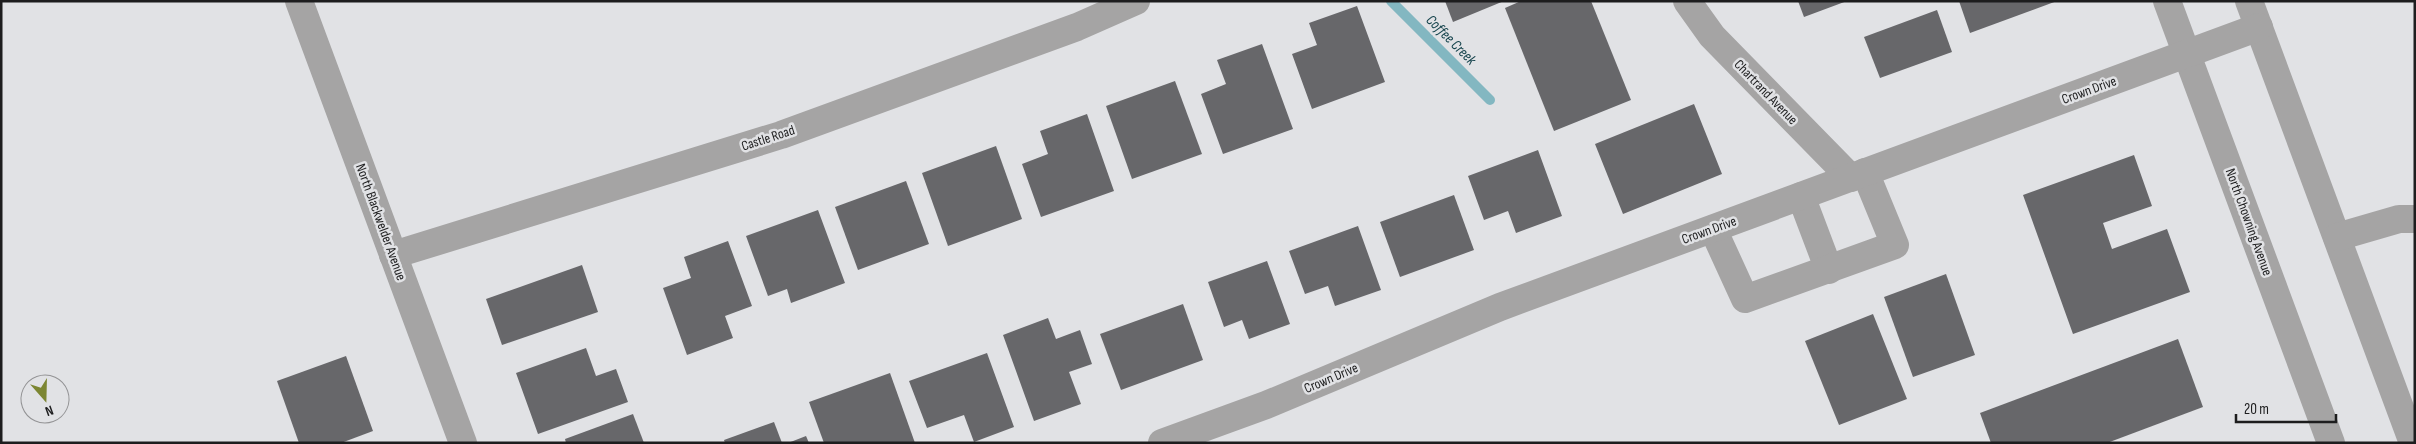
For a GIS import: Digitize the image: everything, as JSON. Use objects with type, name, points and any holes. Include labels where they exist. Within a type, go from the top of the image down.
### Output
[{"type":"street","name":"North Blackwelder Avenue","points":[[299,1],[463,443]]},
{"type":"street","name":"Castle Road","points":[[393,255],[781,134],[1077,27],[1136,1]]},
{"type":"street","name":"Chartrand Avenue","points":[[1687,1],[1712,36],[1858,175]]},
{"type":"street","name":"North Chowning Avenue","points":[[2167,1],[2331,443]]},
{"type":"street","points":[[2249,1],[2413,443]]},
{"type":"street","name":"Crown Drive","points":[[1162,443],[1266,405],[1500,307],[2259,27]]},
{"type":"street","points":[[1713,229],[1745,299],[1829,270],[1894,245],[1858,175]]},
{"type":"street","points":[[1801,196],[1829,270]]},
{"type":"street","points":[[2337,236],[2399,218],[2415,219]]},
{"type":"building","points":[[1445,1],[1504,1],[1453,22]]},
{"type":"building","points":[[1521,1],[1591,1],[1631,100],[1554,131],[1505,8]]},
{"type":"building","points":[[1798,1],[1847,1],[1804,17]]},
{"type":"building","points":[[1959,1],[2057,1],[1970,33]]},
{"type":"building","points":[[1357,6],[1385,82],[1312,109],[1292,54],[1317,45],[1309,23]]},
{"type":"building","points":[[1937,10],[1952,52],[1880,78],[1864,37]]},
{"type":"building","points":[[1262,44],[1293,129],[1223,154],[1201,94],[1226,84],[1217,60]]},
{"type":"building","points":[[1175,81],[1202,154],[1132,179],[1106,106]]},
{"type":"building","points":[[1694,104],[1722,174],[1623,214],[1595,144]]},
{"type":"building","points":[[1087,114],[1114,191],[1041,217],[1022,164],[1048,154],[1040,131]]},
{"type":"building","points":[[996,146],[1022,219],[948,246],[922,173]]},
{"type":"building","points":[[1538,150],[1562,216],[1516,233],[1508,211],[1484,220],[1468,176]]},
{"type":"building","points":[[2134,155],[2152,206],[2103,223],[2112,249],[2167,229],[2190,292],[2073,334],[2023,195]]},
{"type":"building","points":[[906,181],[929,244],[858,270],[835,207]]},
{"type":"building","points":[[1454,195],[1474,250],[1400,277],[1380,222]]},
{"type":"building","points":[[818,210],[845,283],[791,303],[787,289],[768,296],[746,236]]},
{"type":"building","points":[[1358,226],[1381,290],[1335,306],[1328,286],[1305,294],[1289,251]]},
{"type":"building","points":[[728,241],[752,306],[725,316],[733,338],[687,355],[663,288],[691,278],[684,257]]},
{"type":"building","points":[[1267,261],[1290,324],[1249,339],[1242,320],[1224,327],[1208,282]]},
{"type":"building","points":[[582,265],[598,312],[502,345],[486,299]]},
{"type":"building","points":[[1946,274],[1975,355],[1913,377],[1884,297]]},
{"type":"building","points":[[1183,304],[1203,360],[1121,390],[1100,334]]},
{"type":"building","points":[[1873,314],[1907,399],[1839,425],[1805,341]]},
{"type":"building","points":[[1048,318],[1056,339],[1080,330],[1092,364],[1069,372],[1081,404],[1034,421],[1003,335]]},
{"type":"building","points":[[2178,339],[2203,407],[2107,443],[1991,443],[1980,413]]},
{"type":"building","points":[[586,348],[596,376],[616,369],[628,402],[538,434],[516,373]]},
{"type":"building","points":[[987,353],[1014,427],[974,442],[964,415],[927,428],[909,381]]},
{"type":"building","points":[[346,356],[373,431],[341,443],[299,443],[277,381]]},
{"type":"building","points":[[890,373],[915,443],[824,443],[809,402]]},
{"type":"building","points":[[633,414],[644,443],[566,443],[565,439]]},
{"type":"building","points":[[774,422],[782,443],[725,443],[724,440]]},
{"type":"building","points":[[806,436],[809,443],[788,443]]},
{"type":"waterway","name":"Coffee Creek","points":[[1391,1],[1490,100]]}]
